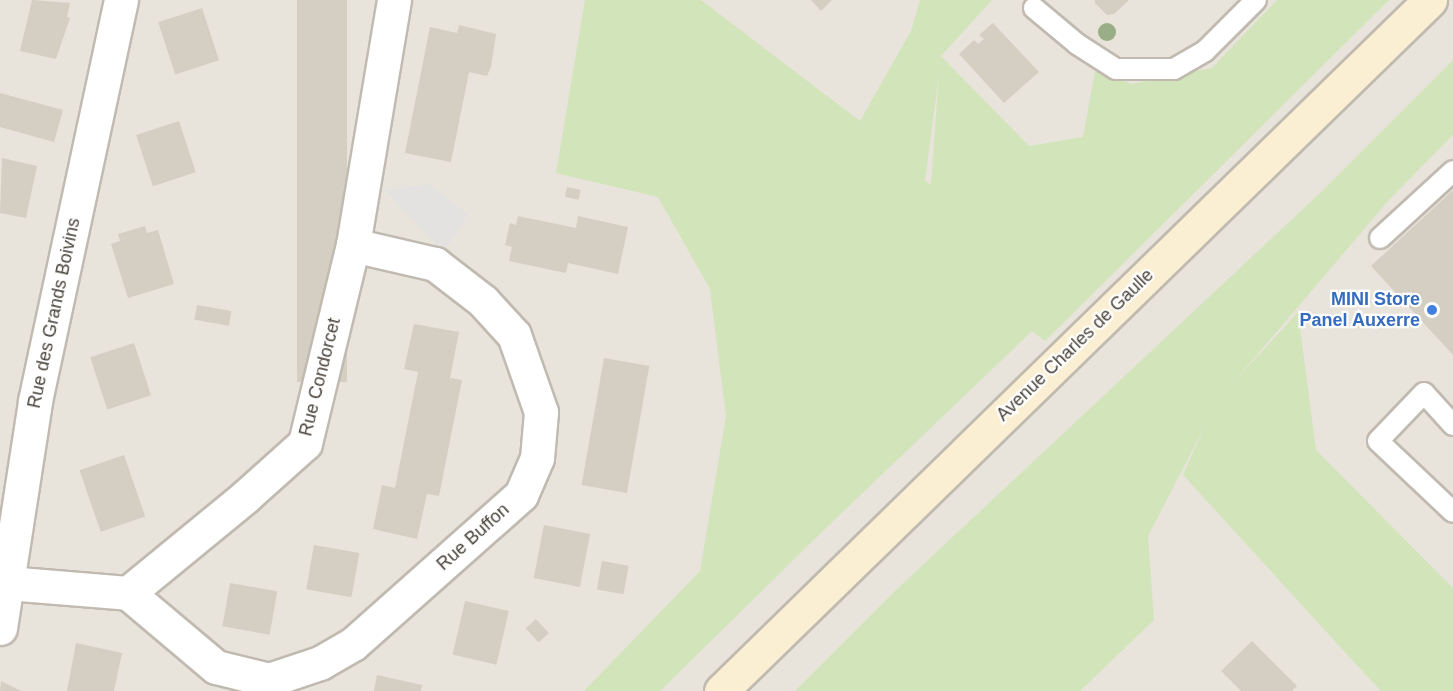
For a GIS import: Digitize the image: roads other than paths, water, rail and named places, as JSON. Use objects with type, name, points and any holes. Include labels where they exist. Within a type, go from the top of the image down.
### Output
[{"type":"main road","name":"Avenue Charles de Gaulle","points":[[721,691],[1430,0]]},
{"type":"street","name":"Rue des Grands Boivins","points":[[0,628],[35,401],[121,0]]},
{"type":"street","name":"Rue Condorcet","points":[[128,593],[246,496],[305,443],[353,244],[394,0]]},
{"type":"street","name":"Rue Buffon","points":[[128,593],[216,667],[269,680],[320,663],[353,644],[521,495],[537,458],[541,412],[514,335],[483,301],[435,264],[353,244]]},
{"type":"street","points":[[7,583],[128,593]]},
{"type":"lane","points":[[1034,8],[1077,44],[1116,69],[1174,69],[1205,51],[1256,0]]},
{"type":"lane","points":[[1380,238],[1453,171]]},
{"type":"lane","points":[[1453,425],[1424,393],[1378,441],[1453,512]]},
{"type":"place","name":"MINI Store Panel Auxerre","points":[[1432,310]]}]
